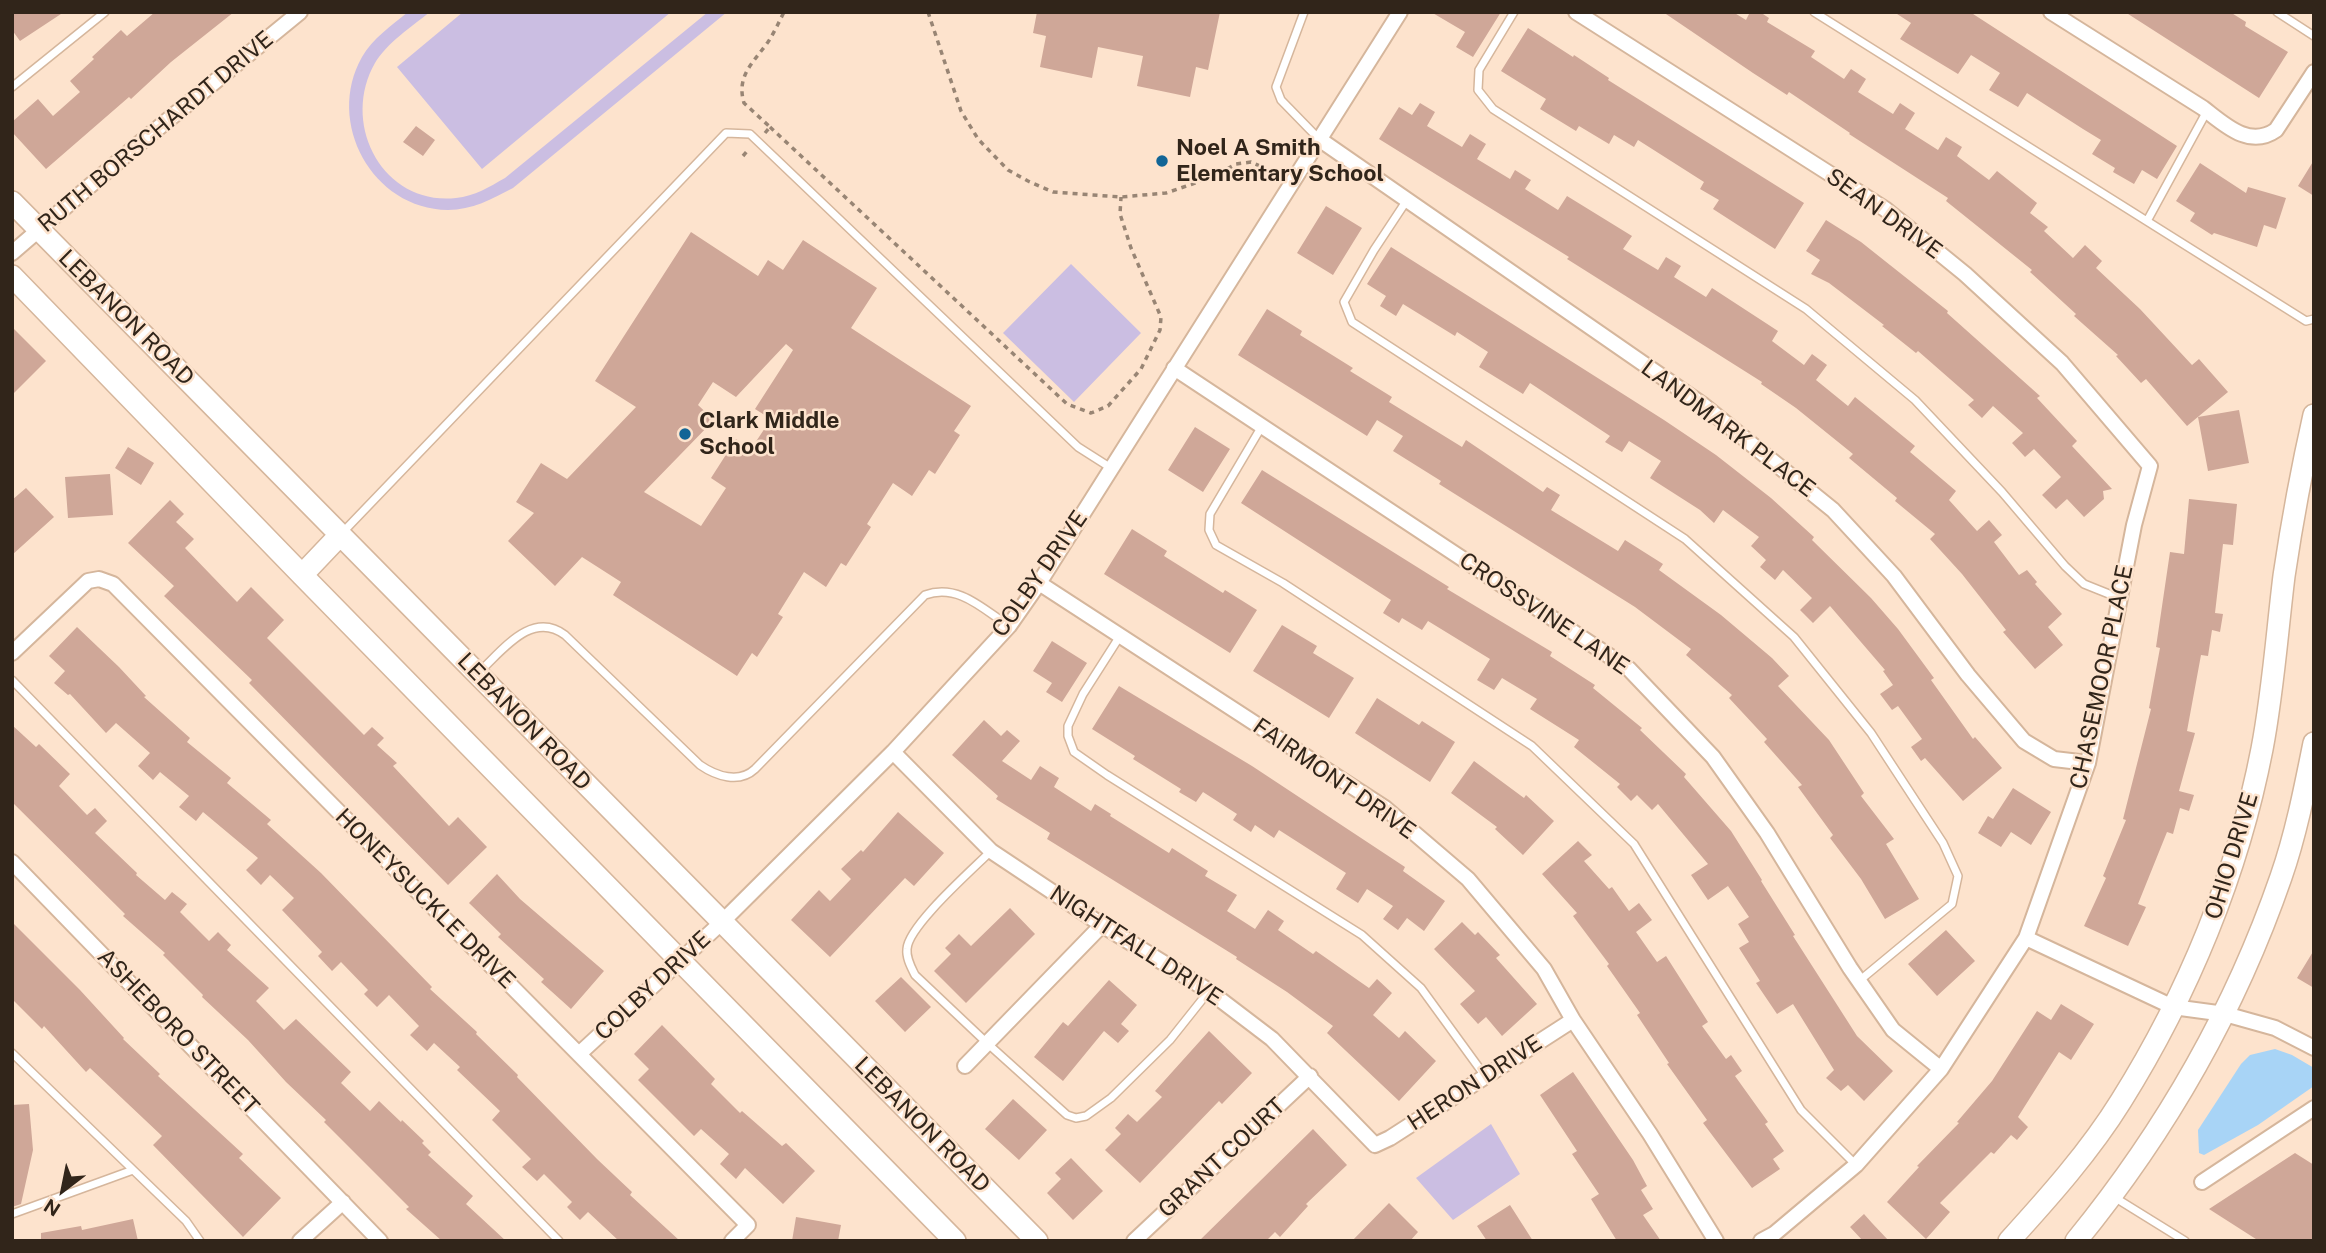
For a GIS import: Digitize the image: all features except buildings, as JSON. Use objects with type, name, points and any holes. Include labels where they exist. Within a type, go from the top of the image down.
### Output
[{"type":"main road","name":"LEBANON ROAD","points":[[12,202],[1037,1241]]},
{"type":"main road","points":[[12,276],[955,1241]]},
{"type":"main road","name":"OHIO DRIVE","points":[[2009,1241],[2081,1157],[2120,1102],[2173,1007],[2203,943],[2235,856],[2262,747],[2298,487],[2314,415]]},
{"type":"main road","points":[[302,575],[341,535]]},
{"type":"main road","points":[[2076,1241],[2113,1196],[2186,1086],[2225,1014],[2282,876],[2311,772],[2314,743]]},
{"type":"street","name":"RUTH BORSCHARDT DRIVE","points":[[12,253],[300,12]]},
{"type":"street","name":"COLBY DRIVE","points":[[579,1054],[721,923],[892,752],[1009,626],[1400,12]]},
{"type":"street","name":"SEAN DRIVE","points":[[1576,12],[1885,209],[1965,274],[2062,363],[2150,466]]},
{"type":"street","points":[[2051,12],[2244,136],[2267,136],[2281,123],[2314,72]]},
{"type":"street","name":"LANDMARK PLACE","points":[[1319,139],[1703,405],[1833,510],[1894,576],[1968,675],[2024,741],[2054,759],[2088,762]]},
{"type":"street","name":"CROSSVINE LANE","points":[[1174,368],[1629,669],[1713,757],[1767,833],[1859,981],[1893,1030],[1941,1069]]},
{"type":"street","name":"CHASEMOOR PLACE","points":[[1761,1241],[1774,1234],[1856,1165],[1941,1069],[2026,937],[2088,762],[2134,525],[2150,466]]},
{"type":"street","name":"HONEYSUCKLE DRIVE","points":[[12,653],[88,581],[99,579],[113,584],[748,1225],[732,1241]]},
{"type":"street","name":"FAIRMONT DRIVE","points":[[1038,583],[1385,808],[1468,879],[1544,969],[1573,1020],[1650,1134],[1716,1241]]},
{"type":"street","name":"NIGHTFALL DRIVE","points":[[892,752],[991,851],[1102,925],[1209,991],[1272,1039],[1375,1145]]},
{"type":"street","name":"ASHEBORO STREET","points":[[12,862],[380,1241]]},
{"type":"street","points":[[965,1066],[1102,925]]},
{"type":"street","points":[[2026,937],[2173,1007],[2225,1014],[2275,1028],[2314,1048]]},
{"type":"street","name":"HERON DRIVE","points":[[1375,1145],[1573,1020]]},
{"type":"street","name":"GRANT COURT","points":[[1134,1241],[1310,1076]]},
{"type":"street","points":[[2202,1182],[2312,1114]]},
{"type":"street","points":[[300,1241],[343,1202]]},
{"type":"lane","points":[[12,87],[105,12]]},
{"type":"lane","points":[[1304,12],[1276,88],[1280,100],[1319,139]]},
{"type":"lane","points":[[1514,12],[1479,70],[1478,90],[1493,109],[1806,309],[1915,400],[2084,584],[2120,598]]},
{"type":"lane","points":[[1814,12],[2306,321],[2314,320]]},
{"type":"lane","points":[[2277,12],[2314,36]]},
{"type":"lane","points":[[2147,221],[2207,111]]},
{"type":"lane","points":[[341,535],[726,133],[750,134],[1078,447],[1111,468]]},
{"type":"lane","points":[[1407,200],[1344,302],[1352,322],[1685,538],[1794,637],[1871,733],[1943,843],[1958,876],[1952,904],[1859,981]]},
{"type":"lane","points":[[1262,426],[1210,514],[1209,530],[1216,545],[1283,583],[1532,746],[1634,844],[1801,1110],[1856,1165]]},
{"type":"lane","points":[[476,674],[528,629],[542,626],[555,628],[700,765],[716,774],[739,777],[755,769],[925,595],[941,590],[956,592],[1009,626]]},
{"type":"lane","points":[[1120,636],[1083,694],[1068,726],[1068,736],[1074,752],[1362,935],[1421,988],[1486,1076]]},
{"type":"lane","points":[[12,680],[559,1241]]},
{"type":"lane","points":[[991,851],[919,923],[909,940],[907,950],[910,966],[915,975],[1067,1115],[1076,1118],[1086,1116],[1145,1066],[1170,1040],[1209,991]]},
{"type":"lane","points":[[12,1053],[186,1222],[200,1241]]},
{"type":"lane","points":[[12,1214],[133,1170]]},
{"type":"lane","points":[[2113,1196],[2181,1240]]},
{"type":"path","points":[[784,12],[770,40],[741,82],[744,103],[1067,404],[1091,413],[1108,406],[1141,369],[1160,330],[1161,317],[1131,248],[1120,214],[1121,197]]},
{"type":"path","points":[[928,12],[961,111],[978,139],[1008,170],[1053,192],[1121,197],[1166,193],[1251,162],[1273,172]]},
{"type":"path","points":[[743,156],[771,127]]},
{"type":"shaded area","points":[[408,12],[430,12],[407,29],[375,63],[365,87],[363,111],[366,135],[375,156],[389,175],[408,189],[430,197],[456,198],[476,193],[505,178],[708,12],[727,12],[513,188],[474,206],[448,210],[421,206],[397,195],[378,178],[363,157],[353,134],[349,108],[352,82],[362,57],[377,38]]},
{"type":"shaded area","points":[[463,12],[671,12],[482,169],[397,67]]},
{"type":"shaded area","points":[[1071,264],[1141,333],[1074,402],[1003,333]]},
{"type":"shaded area","points":[[1491,1124],[1520,1174],[1453,1220],[1416,1178]]},
{"type":"water","points":[[2275,1049],[2314,1068],[2314,1086],[2258,1125],[2204,1155],[2199,1153],[2198,1130],[2241,1064],[2250,1055]]},
{"type":"place","name":"Noel A Smith Elementary School","points":[[1162,161]]},
{"type":"place","name":"Clark Middle School","points":[[685,434]]}]
